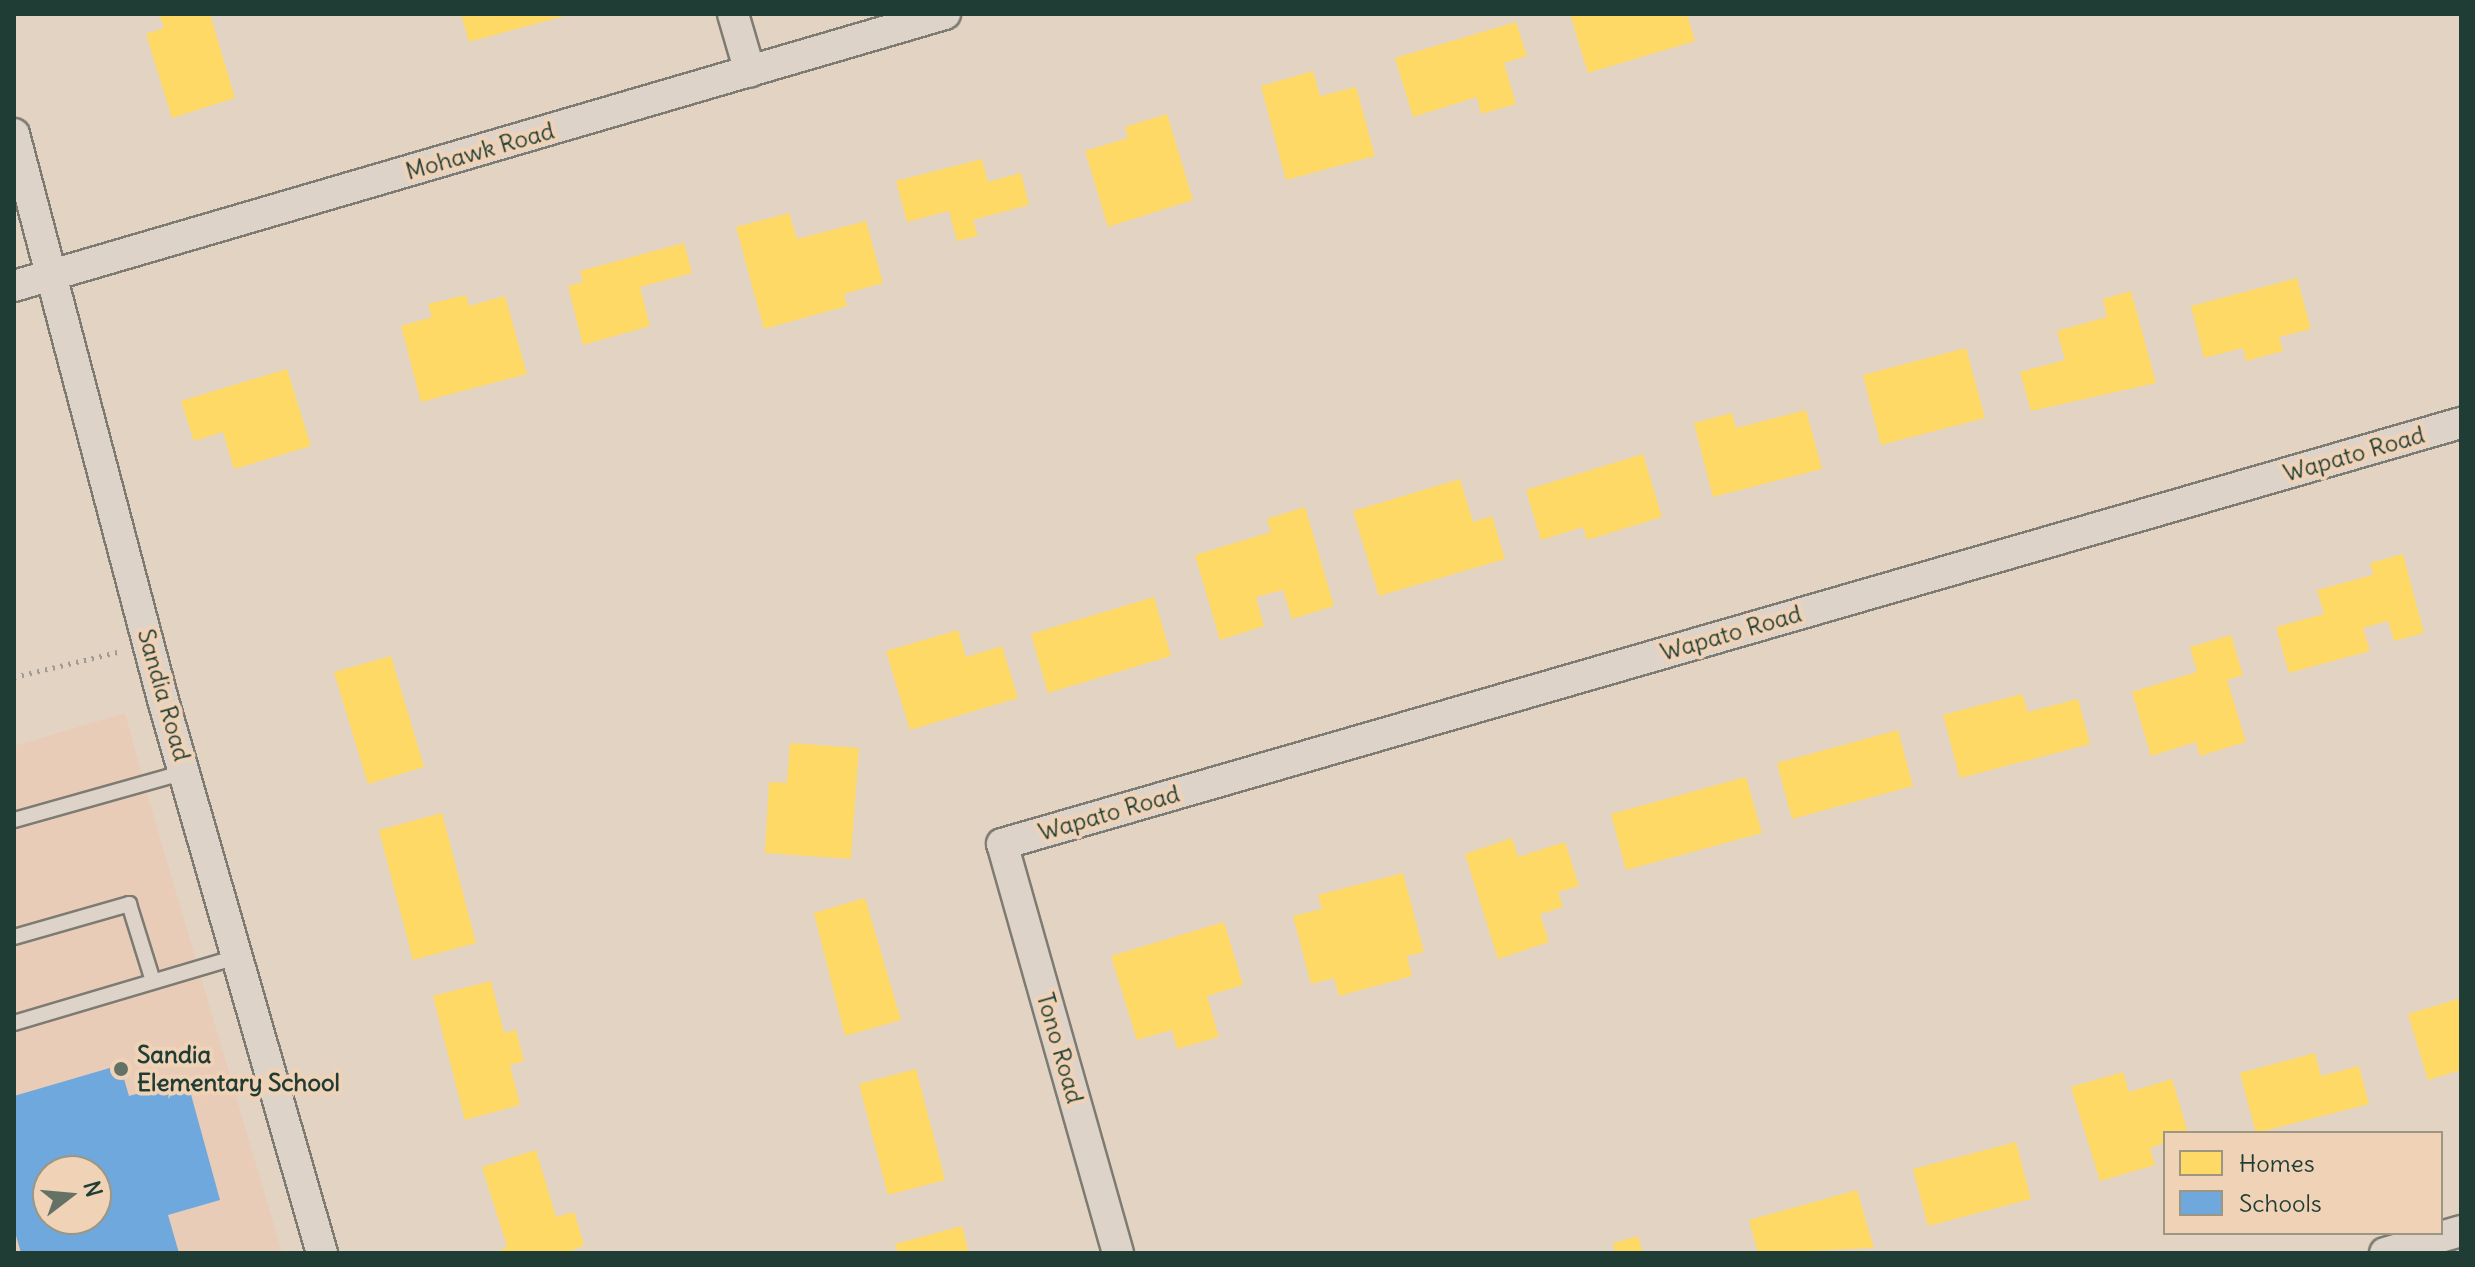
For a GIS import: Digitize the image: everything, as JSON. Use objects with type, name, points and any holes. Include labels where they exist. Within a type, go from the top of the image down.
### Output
[{"type":"street","points":[[733,14],[750,72]]},
{"type":"street","name":"Mohawk Road","points":[[14,286],[945,14]]},
{"type":"street","name":"Sandia Road","points":[[14,134],[54,274],[149,646],[322,1253]]},
{"type":"street","name":"Wapato Road","points":[[1002,844],[2461,423]]},
{"type":"street","name":"Tono Road","points":[[1002,844],[1118,1253]]},
{"type":"street","points":[[2385,1253],[2461,1231]]},
{"type":"lane","points":[[14,820],[186,772]]},
{"type":"lane","points":[[14,937],[129,904],[153,981]]},
{"type":"lane","points":[[14,1023],[237,957]]},
{"type":"path","points":[[14,677],[149,646]]},
{"type":"shaded area","name":"Sandia Elementary School","points":[[125,713],[282,1253],[14,1253],[14,746]]},
{"type":"building: Homes","points":[[159,14],[210,14],[235,98],[172,118],[146,34],[164,28]]},
{"type":"building: Homes","points":[[461,14],[568,14],[568,15],[469,42]]},
{"type":"building: Homes","points":[[1570,14],[1687,14],[1695,41],[1588,73]]},
{"type":"building: Homes","points":[[1516,22],[1527,56],[1504,63],[1516,104],[1481,114],[1477,97],[1413,117],[1395,58]]},
{"type":"building: Homes","points":[[1313,71],[1320,96],[1356,87],[1375,156],[1286,180],[1261,86]]},
{"type":"building: Homes","points":[[1167,114],[1193,200],[1108,227],[1085,151],[1128,138],[1125,127]]},
{"type":"building: Homes","points":[[982,159],[988,182],[1021,173],[1029,205],[973,220],[978,236],[957,241],[949,211],[907,222],[896,181]]},
{"type":"building: Homes","points":[[789,213],[797,239],[866,221],[883,283],[844,294],[847,306],[764,329],[736,227]]},
{"type":"building: Homes","points":[[684,243],[692,273],[640,287],[650,326],[583,345],[568,286],[583,282],[580,271]]},
{"type":"building: Homes","points":[[2297,278],[2311,329],[2279,337],[2283,351],[2246,361],[2243,348],[2204,358],[2191,306]]},
{"type":"building: Homes","points":[[2131,291],[2156,383],[2031,411],[2020,372],[2065,360],[2057,331],[2107,317],[2103,299]]},
{"type":"building: Homes","points":[[466,295],[469,306],[505,296],[527,374],[421,402],[401,326],[432,317],[428,304]]},
{"type":"building: Homes","points":[[1966,348],[1985,418],[1881,445],[1863,375]]},
{"type":"building: Homes","points":[[287,369],[311,446],[234,469],[223,432],[194,441],[181,401]]},
{"type":"building: Homes","points":[[1806,410],[1822,469],[1713,497],[1694,423],[1732,413],[1736,428]]},
{"type":"building: Homes","points":[[1643,454],[1662,517],[1587,540],[1583,527],[1541,540],[1526,490]]},
{"type":"building: Homes","points":[[1460,479],[1473,522],[1492,516],[1505,559],[1379,596],[1353,511]]},
{"type":"building: Homes","points":[[1305,507],[1334,606],[1292,619],[1283,590],[1256,597],[1264,626],[1220,640],[1195,555],[1271,532],[1267,519]]},
{"type":"building: Homes","points":[[2403,554],[2424,633],[2394,641],[2388,621],[2363,628],[2370,651],[2289,673],[2276,627],[2324,614],[2317,590],[2373,575],[2370,563]]},
{"type":"building: Homes","points":[[1154,597],[1171,656],[1048,693],[1031,634]]},
{"type":"building: Homes","points":[[958,630],[966,657],[1002,646],[1018,698],[910,730],[886,651]]},
{"type":"building: Homes","points":[[2231,635],[2243,675],[2227,680],[2246,742],[2200,756],[2196,742],[2151,756],[2132,692],[2197,672],[2190,647]]},
{"type":"building: Homes","points":[[391,656],[424,767],[368,784],[334,672]]},
{"type":"building: Homes","points":[[2022,694],[2028,712],[2078,699],[2090,744],[1960,778],[1943,715]]},
{"type":"building: Homes","points":[[1898,730],[1913,786],[1792,819],[1777,763]]},
{"type":"building: Homes","points":[[790,743],[859,748],[851,859],[765,853],[769,782],[787,783]]},
{"type":"building: Homes","points":[[1746,777],[1762,833],[1626,870],[1611,814]]},
{"type":"building: Homes","points":[[442,813],[476,943],[413,960],[379,830]]},
{"type":"building: Homes","points":[[1512,838],[1518,857],[1565,842],[1579,886],[1558,892],[1563,907],[1540,914],[1549,942],[1498,959],[1465,854]]},
{"type":"building: Homes","points":[[1403,873],[1424,952],[1407,956],[1412,976],[1339,996],[1334,978],[1311,984],[1293,916],[1322,909],[1318,895]]},
{"type":"building: Homes","points":[[865,898],[901,1020],[845,1036],[814,913]]},
{"type":"building: Homes","points":[[1224,922],[1243,985],[1207,996],[1219,1037],[1177,1049],[1172,1030],[1137,1040],[1111,956]]},
{"type":"building: Homes","points":[[491,981],[504,1033],[516,1030],[524,1061],[510,1065],[520,1105],[465,1120],[433,996]]},
{"type":"building: Homes","points":[[2461,998],[2461,1070],[2428,1080],[2408,1014]]},
{"type":"building: Homes","points":[[2315,1053],[2321,1076],[2359,1066],[2369,1104],[2255,1131],[2240,1073]]},
{"type":"building: Homes","points":[[916,1069],[945,1180],[888,1195],[859,1084]]},
{"type":"building: Homes","points":[[2123,1072],[2129,1092],[2172,1079],[2187,1131],[2163,1131],[2163,1144],[2150,1148],[2155,1165],[2100,1181],[2071,1087]]},
{"type":"building: Homes","points":[[2016,1142],[2031,1199],[1928,1226],[1913,1169]]},
{"type":"building: Homes","points":[[536,1150],[556,1217],[574,1212],[584,1245],[567,1253],[497,1253],[507,1246],[482,1167]]},
{"type":"building: Homes","points":[[1857,1190],[1874,1248],[1758,1253],[1749,1220]]},
{"type":"building: Homes","points":[[962,1226],[969,1253],[898,1253],[895,1244]]},
{"type":"building: Homes","points":[[1638,1236],[1643,1253],[1615,1253],[1613,1243]]},
{"type":"building: Schools","points":[[120,1065],[129,1096],[187,1080],[220,1200],[168,1215],[179,1253],[21,1253],[14,1229],[14,1096]]},
{"type":"place","name":"Sandia Elementary School","points":[[121,1069]]}]
